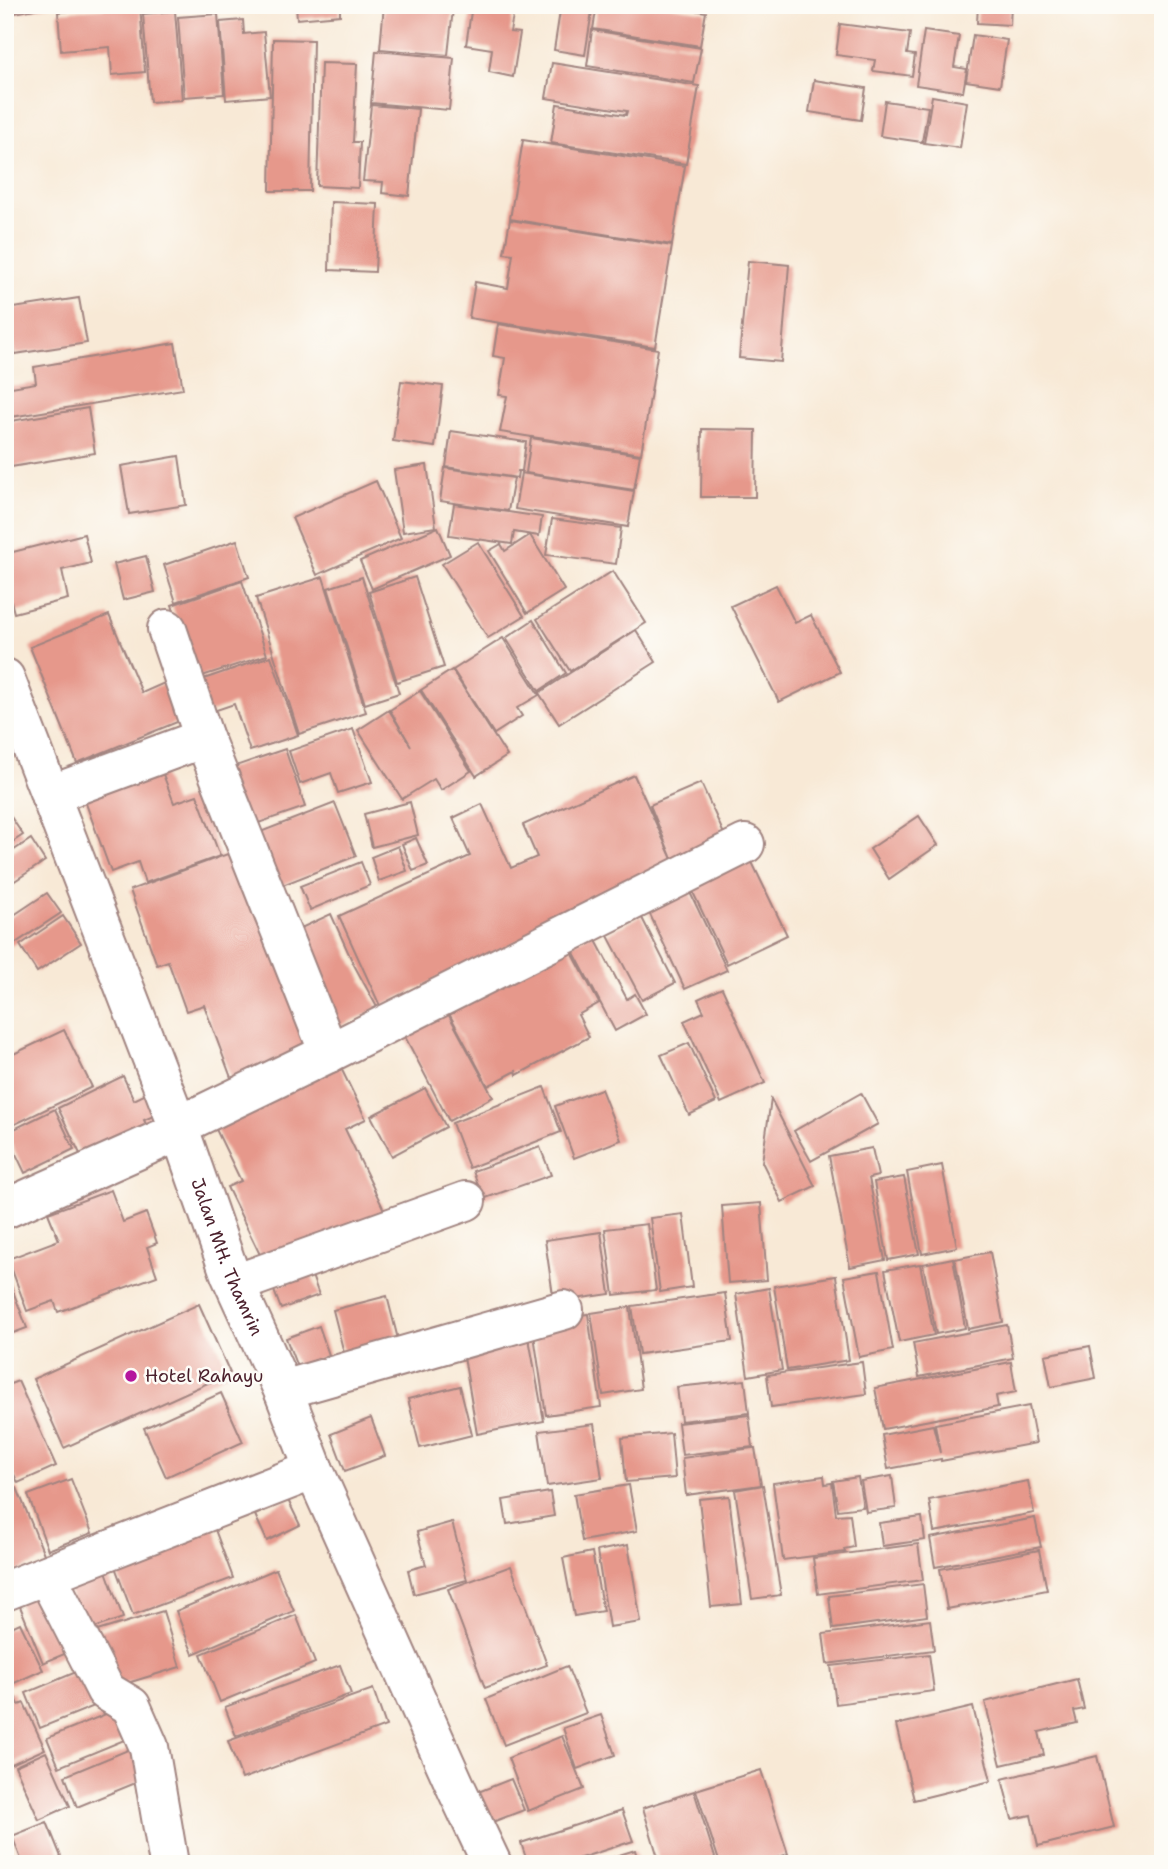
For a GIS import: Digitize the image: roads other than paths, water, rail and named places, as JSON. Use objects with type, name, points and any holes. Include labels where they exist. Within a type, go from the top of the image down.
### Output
[{"type":"street","points":[[167,629],[204,738],[329,1053]]},
{"type":"street","name":"Jalan MH. Thamrin","points":[[5,678],[179,1129],[235,1284],[283,1390],[314,1470],[492,1864]]},
{"type":"street","points":[[50,795],[204,738]]},
{"type":"street","points":[[5,1209],[179,1129],[746,844]]},
{"type":"street","points":[[235,1284],[466,1201]]},
{"type":"street","points":[[283,1390],[564,1310]]},
{"type":"street","points":[[5,1591],[314,1470]]},
{"type":"street","points":[[47,1576],[106,1691],[131,1706],[149,1747],[169,1864]]},
{"type":"place","name":"Hotel Rahayu","points":[[131,1376]]}]
